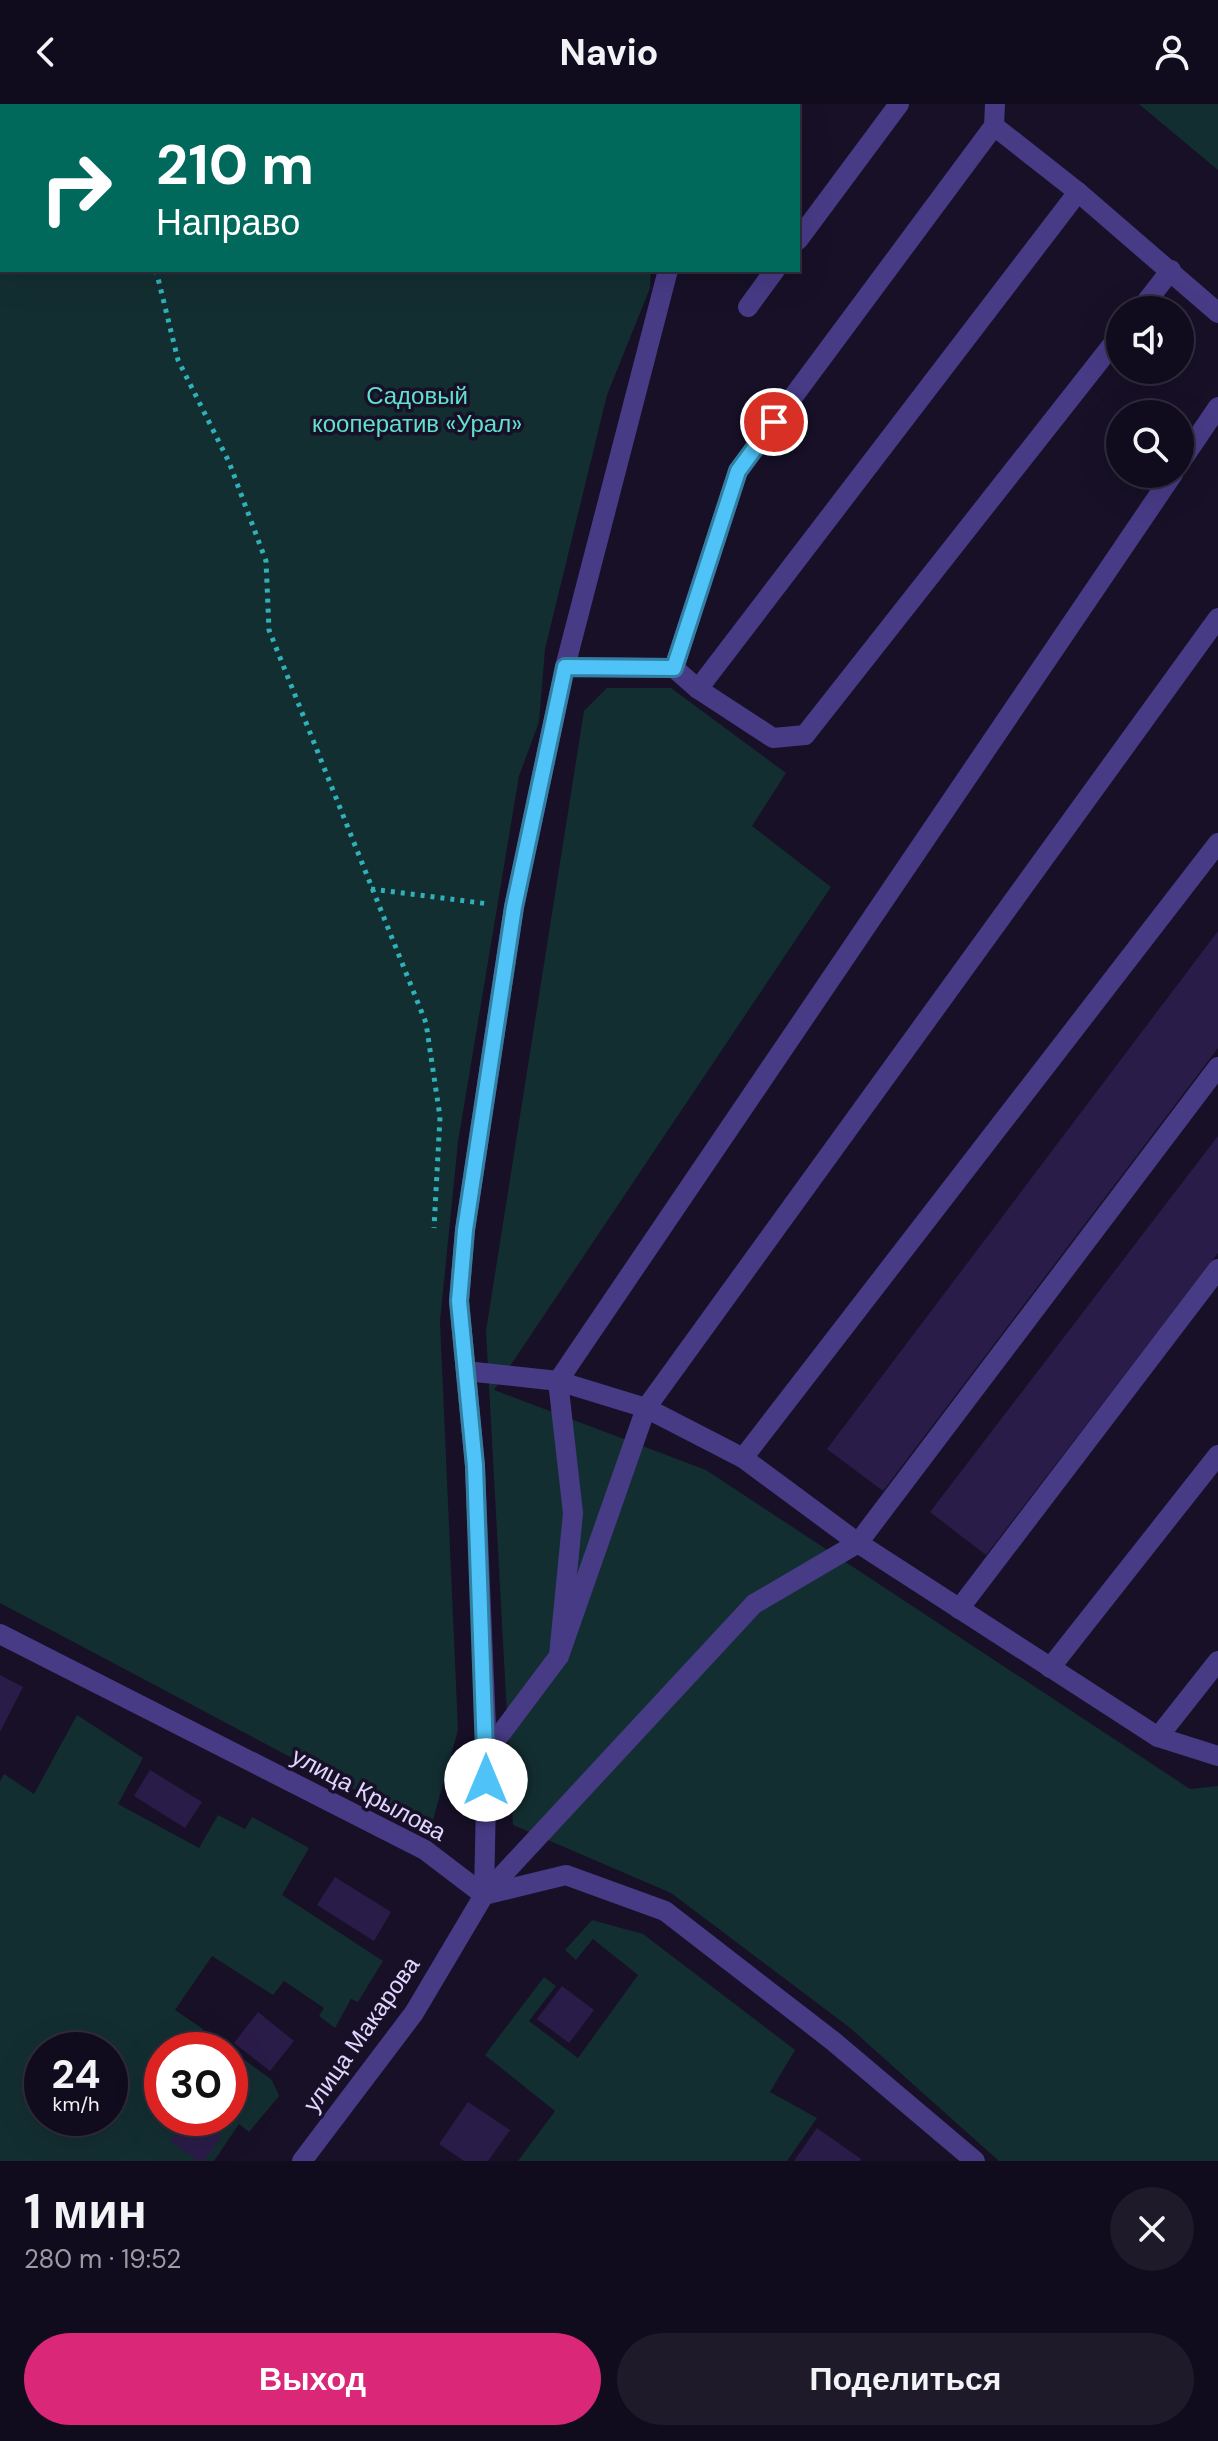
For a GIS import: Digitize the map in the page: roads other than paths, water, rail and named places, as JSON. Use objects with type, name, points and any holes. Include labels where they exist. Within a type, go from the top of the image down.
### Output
[{"type":"street","points":[[800,237],[899,104]]},
{"type":"street","points":[[674,668],[738,471],[994,126],[995,104]]},
{"type":"street","points":[[994,126],[1078,192],[1218,313]]},
{"type":"street","points":[[698,689],[1078,192]]},
{"type":"street","points":[[1151,296],[1171,270]]},
{"type":"street","points":[[667,272],[565,667],[514,907],[465,1230],[459,1301],[475,1466],[487,1752],[484,1895],[566,1875],[665,1911],[833,2041],[975,2161]]},
{"type":"street","points":[[748,307],[774,272]]},
{"type":"street","points":[[565,667],[674,668],[698,689],[773,738],[805,735],[1106,353]]},
{"type":"street","points":[[1194,442],[1218,407]]},
{"type":"street","points":[[559,1656],[573,1513],[558,1381],[1164,488]]},
{"type":"street","points":[[487,1752],[559,1656],[646,1408],[1218,618]]},
{"type":"street","points":[[743,1458],[1218,843]]},
{"type":"street","points":[[858,1543],[1218,1067]]},
{"type":"street","points":[[959,1609],[1218,1269]]},
{"type":"street","points":[[466,1371],[558,1381],[646,1408],[743,1458],[858,1543],[1158,1737],[1218,1756]]},
{"type":"street","points":[[1050,1668],[1218,1455]]},
{"type":"street","name":"улица Макарова","points":[[302,2161],[414,2013],[484,1895],[754,1604],[858,1543]]},
{"type":"street","name":"улица Крылова","points":[[0,1634],[425,1850],[484,1895]]},
{"type":"street","points":[[1158,1737],[1218,1661]]},
{"type":"park label","name":"Садовый кооператив «Урал»","points":[[417,409]]}]
